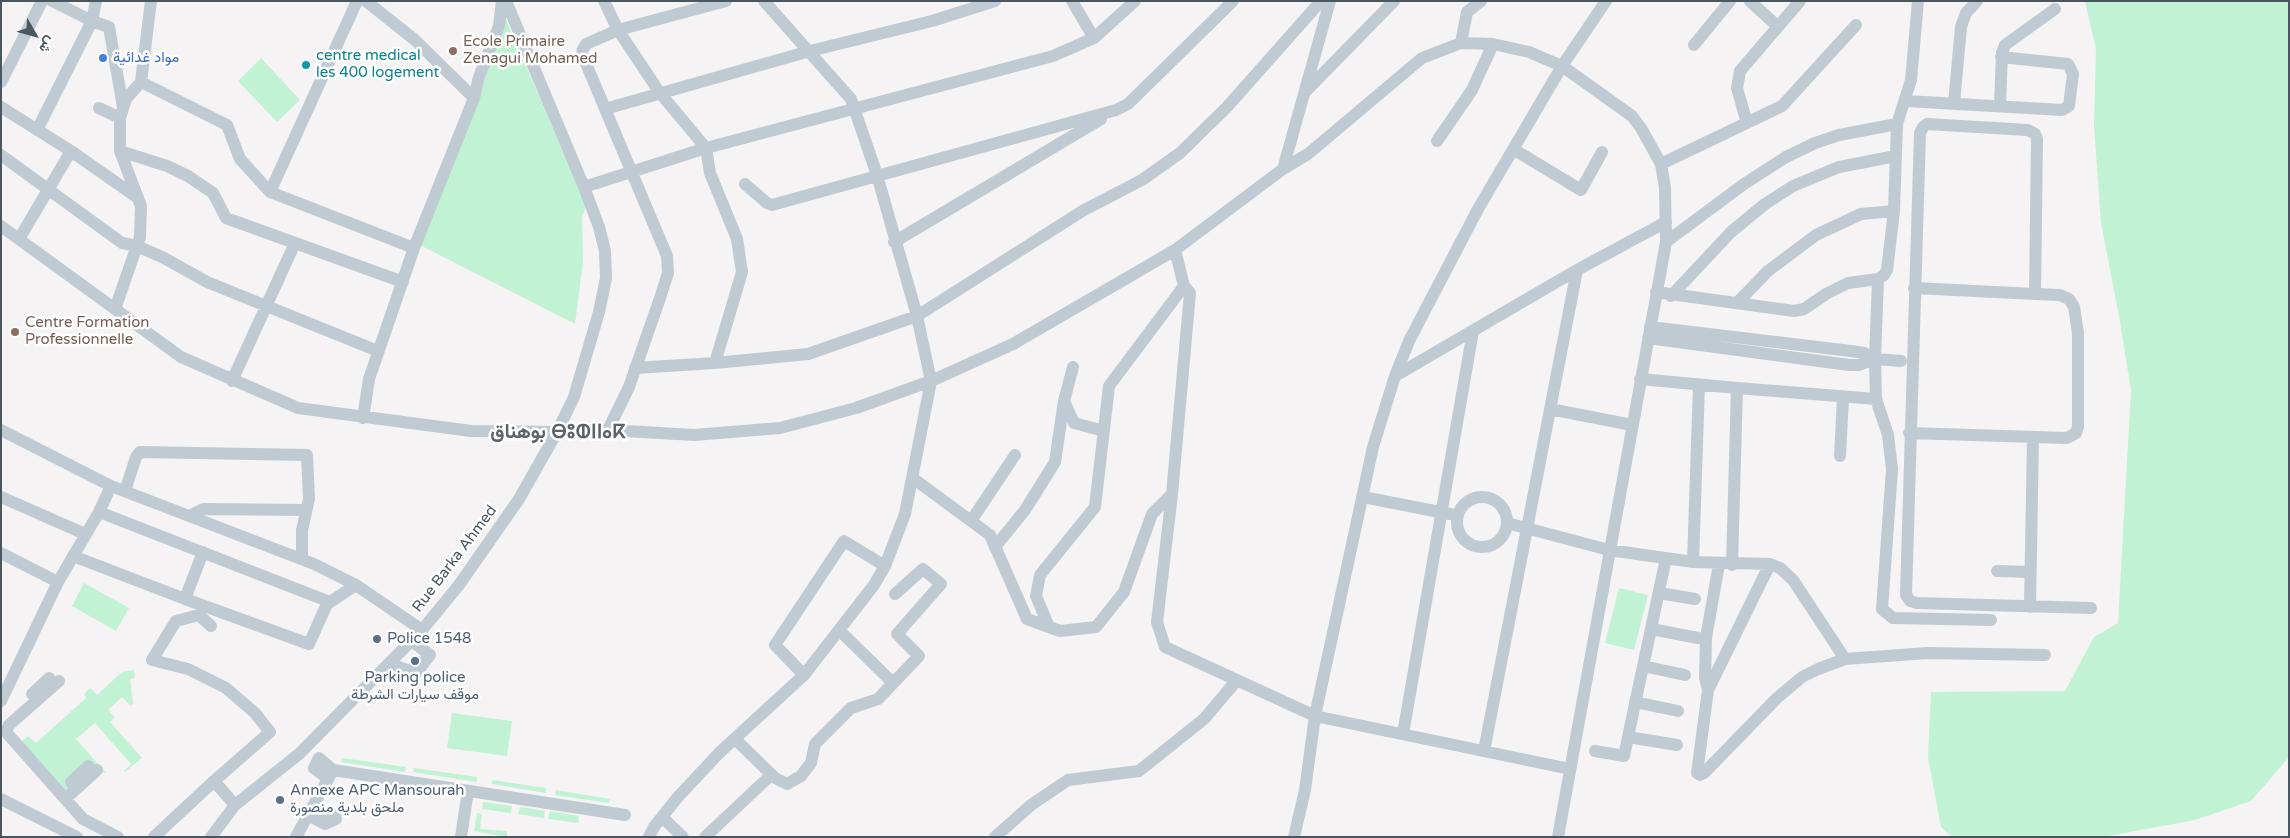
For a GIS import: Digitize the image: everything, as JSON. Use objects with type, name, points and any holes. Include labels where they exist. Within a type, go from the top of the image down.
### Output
[{"type":"street","points":[[1,82],[42,1]]},
{"type":"street","points":[[52,1],[92,21],[109,27],[122,112],[120,150],[141,206],[140,237],[115,309]]},
{"type":"street","points":[[37,130],[92,21],[96,1]]},
{"type":"street","points":[[122,112],[126,99],[141,82],[150,1]]},
{"type":"street","points":[[270,192],[357,1]]},
{"type":"street","points":[[366,1],[415,40],[474,98]]},
{"type":"street","points":[[363,418],[369,379],[378,351],[414,248],[474,98],[478,77],[498,26],[502,1]]},
{"type":"street","name":"Rue Barka Ahmed","points":[[211,837],[235,805],[299,754],[422,630],[459,585],[519,499],[557,432],[574,397],[599,312],[606,278],[605,252],[599,227],[584,187],[506,1]]},
{"type":"street","points":[[604,1],[618,30],[660,92],[706,148],[710,173],[737,239],[742,272],[715,363]]},
{"type":"street","points":[[608,430],[635,368],[668,272],[667,256],[582,54],[583,49],[586,44],[618,30],[726,1]]},
{"type":"street","points":[[649,837],[677,798],[735,739],[804,676],[874,585],[885,566],[905,514],[914,479],[931,382],[917,316],[894,242],[877,175],[855,110],[850,99],[810,51],[764,1]]},
{"type":"street","points":[[605,109],[810,51],[932,21],[995,1]]},
{"type":"street","points":[[1072,1],[1094,38]]},
{"type":"street","points":[[584,187],[706,148],[1053,56],[1094,38],[1135,1]]},
{"type":"street","points":[[894,242],[1128,104],[1233,1]]},
{"type":"street","points":[[635,368],[808,354],[917,316],[1084,210],[1142,180],[1180,153],[1227,107],[1321,1]]},
{"type":"street","points":[[1283,169],[1330,1]]},
{"type":"street","points":[[1303,94],[1394,1]]},
{"type":"street","points":[[1461,43],[1467,12],[1481,1]]},
{"type":"street","points":[[1294,837],[1305,790],[1315,716],[1364,497],[1372,446],[1394,376],[1422,315],[1478,208],[1562,66],[1606,1]]},
{"type":"street","points":[[1694,45],[1730,1]]},
{"type":"street","points":[[1750,1],[1777,26]]},
{"type":"street","points":[[1747,122],[1738,97],[1737,79],[1745,64],[1800,1]]},
{"type":"street","points":[[1656,292],[1671,296],[1799,310],[1848,283],[1878,279],[1888,270],[1894,211],[1897,124],[1906,101],[1913,70],[1918,1]]},
{"type":"street","points":[[1954,103],[1961,27],[1966,14],[1978,1]]},
{"type":"street","points":[[2000,105],[2001,57],[2003,49],[2010,40],[2055,9]]},
{"type":"street","points":[[1661,164],[1777,109],[1787,102],[1856,25]]},
{"type":"street","points":[[1,226],[181,357],[232,381],[298,408],[471,431],[557,432],[608,430],[694,435],[780,428],[856,408],[931,382],[1013,344],[1175,250],[1283,169],[1308,154],[1422,58],[1461,43],[1493,44],[1529,52],[1562,66],[1632,116],[1661,164],[1665,188],[1666,242],[1558,837]]},
{"type":"street","points":[[1437,141],[1472,90],[1493,44]]},
{"type":"street","points":[[1906,101],[2065,110],[2072,100],[2073,74],[2071,66],[2066,62],[2001,57]]},
{"type":"street","points":[[141,82],[227,125],[240,159],[270,192],[414,248]]},
{"type":"street","points":[[1,107],[71,150],[138,198]]},
{"type":"street","points":[[99,108],[122,112]]},
{"type":"street","points":[[746,184],[767,203],[772,204],[1116,110]]},
{"type":"street","points":[[1666,242],[1744,184],[1786,157],[1815,143],[1839,135],[1897,124]]},
{"type":"street","points":[[2035,294],[2037,139],[2035,134],[2028,130],[1927,124],[1923,126],[1920,133],[1914,288],[1908,361],[1909,434],[1905,591],[1907,598],[1917,603],[2091,608]]},
{"type":"street","points":[[1513,149],[1581,190],[1602,152]]},
{"type":"street","points":[[19,239],[71,150]]},
{"type":"street","points":[[120,150],[167,166],[188,176],[213,193],[226,218],[403,282]]},
{"type":"street","points":[[1,155],[48,187],[122,243],[137,246],[164,258],[207,282],[378,351]]},
{"type":"street","points":[[1671,296],[1731,232],[1765,204],[1793,186],[1839,167],[1896,156]]},
{"type":"street","points":[[1737,303],[1768,271],[1816,235],[1861,214],[1894,211]]},
{"type":"street","points":[[1394,376],[1577,270],[1666,222]]},
{"type":"street","points":[[232,381],[295,243]]},
{"type":"street","points":[[1175,250],[1184,286],[1190,293],[1172,494],[1157,622],[1165,647],[1315,716],[1570,769]]},
{"type":"street","points":[[1484,751],[1577,270]]},
{"type":"street","points":[[1878,279],[1874,359],[1876,399],[1888,435],[1892,469],[1882,609],[1892,618],[1991,620]]},
{"type":"street","points":[[1049,627],[1036,596],[1040,576],[1095,507],[1109,386],[1184,286]]},
{"type":"street","points":[[1909,434],[2067,438],[2076,433],[2078,427],[2078,333],[2072,303],[2065,297],[1914,288]]},
{"type":"street","points":[[1403,734],[1473,331]]},
{"type":"street","points":[[1649,333],[1849,365],[1860,364],[1874,359],[1908,361]]},
{"type":"street","points":[[995,547],[1025,510],[1055,462],[1064,401],[1073,367]]},
{"type":"street","points":[[1640,379],[1843,398],[1876,399]]},
{"type":"street","points":[[1693,562],[1698,385]]},
{"type":"street","points":[[1732,564],[1737,388]]},
{"type":"street","points":[[1840,456],[1843,398]]},
{"type":"street","points":[[1064,401],[1074,423],[1104,431]]},
{"type":"street","points":[[1550,409],[1632,425]]},
{"type":"street","points":[[1,430],[110,486],[191,515],[302,559],[356,585],[422,630]]},
{"type":"street","points":[[2030,607],[2033,437]]},
{"type":"street","points":[[125,491],[136,457],[140,452],[305,454],[309,457],[309,499],[302,530],[302,559]]},
{"type":"street","points":[[971,521],[1015,455]]},
{"type":"street","points":[[914,479],[990,535],[1027,619],[1060,631],[1096,627],[1124,592],[1152,514],[1172,494]]},
{"type":"street","points":[[1,701],[58,582],[99,512],[110,486]]},
{"type":"street","points":[[1,496],[85,534]]},
{"type":"street","points":[[1482,496],[1490,498],[1502,507],[1507,523],[1501,538],[1494,544],[1478,547],[1463,539],[1458,532],[1457,515],[1466,502],[1482,496]]},
{"type":"street","points":[[1364,497],[1457,515]]},
{"type":"street","points":[[191,515],[203,509],[306,510]]},
{"type":"street","points":[[99,512],[330,602]]},
{"type":"street","points":[[1507,523],[1609,550],[1693,562],[1770,564],[1780,568],[1793,580],[1845,659]]},
{"type":"street","points":[[804,676],[775,645],[844,542],[885,566]]},
{"type":"street","points":[[185,599],[203,552]]},
{"type":"street","points":[[1,553],[58,582]]},
{"type":"street","points":[[73,556],[309,644],[325,607],[356,585]]},
{"type":"street","points":[[1595,751],[1624,756],[1666,558]]},
{"type":"street","points":[[1708,690],[1705,678],[1706,638],[1719,564]]},
{"type":"street","points":[[1770,564],[1708,690],[1696,771],[1700,775],[1777,698],[1818,669],[1845,659],[1928,653],[2045,655]]},
{"type":"street","points":[[735,739],[771,775],[787,784],[801,776],[811,763],[815,744],[851,708],[878,699],[919,656],[896,634],[941,584],[922,569],[895,594]]},
{"type":"street","points":[[1997,571],[2030,572]]},
{"type":"street","points":[[1658,593],[1695,599]]},
{"type":"street","points":[[154,837],[252,748],[258,754],[275,739],[255,713],[226,688],[194,671],[152,660],[176,621],[199,615],[211,626]]},
{"type":"street","points":[[1651,629],[1698,638]]},
{"type":"street","points":[[839,630],[893,684]]},
{"type":"street","points":[[390,664],[416,673],[430,655],[412,641]]},
{"type":"street","points":[[1643,666],[1685,675]]},
{"type":"street","points":[[56,683],[48,678],[32,694],[37,700],[9,725],[6,732],[86,821],[118,837]]},
{"type":"street","points":[[995,837],[1031,805],[1068,780],[1139,771],[1204,719],[1237,680]]},
{"type":"street","points":[[1635,702],[1678,711]]},
{"type":"street","points":[[1628,737],[1677,746]]},
{"type":"street","points":[[65,799],[77,788],[71,782],[88,766],[96,771]]},
{"type":"street","points":[[296,837],[330,775],[468,791],[624,816]]},
{"type":"street","points":[[705,837],[771,775]]},
{"type":"street","points":[[214,781],[235,805]]},
{"type":"street","points":[[461,837],[468,791]]},
{"type":"street","points":[[1,800],[77,837]]},
{"type":"street","points":[[662,817],[682,837]]},
{"type":"green space","points":[[2085,1],[2289,1],[2289,757],[2251,801],[2195,820],[2103,837],[1952,837],[1941,827],[1928,758],[1931,692],[2065,691],[2094,637],[2118,623],[2131,390],[2101,223],[2094,126],[2096,49]]},
{"type":"green space","points":[[505,17],[586,206],[582,218],[583,262],[575,324],[420,245],[479,99]]},
{"type":"green space","points":[[261,58],[300,100],[277,122],[238,81]]},
{"type":"green space","points":[[84,583],[129,608],[116,631],[72,606]]},
{"type":"green space","points":[[1619,588],[1648,595],[1634,650],[1605,643]]},
{"type":"green space","points":[[134,670],[135,678],[130,679],[133,704],[130,705],[122,697],[108,710],[115,717],[110,722],[142,758],[125,772],[131,764],[95,723],[76,739],[106,773],[99,772],[66,793],[20,743],[28,736],[36,743],[86,698],[84,694],[90,688],[97,695],[122,672]]},
{"type":"green space","points":[[452,713],[512,721],[507,756],[447,748]]},
{"type":"green space","points":[[342,758],[406,767],[405,772],[341,762]]},
{"type":"green space","points":[[414,768],[477,777],[477,782],[413,772]]},
{"type":"green space","points":[[492,780],[546,788],[546,793],[492,784]]},
{"type":"green space","points":[[556,790],[610,799],[609,803],[555,795]]},
{"type":"green space","points":[[483,802],[512,806],[511,813],[482,809]]},
{"type":"green space","points":[[520,807],[545,811],[544,818],[518,814]]},
{"type":"green space","points":[[550,811],[579,816],[578,823],[548,819]]},
{"type":"green space","points":[[477,813],[482,814],[480,829],[507,831],[507,837],[474,831]]},
{"type":"place","name":"Ecole Primaire Zenagui Mohamed","points":[[453,51]]},
{"type":"place","name":"مواد غدائية","points":[[103,58]]},
{"type":"place","name":"centre medical les 400 logement","points":[[306,65]]},
{"type":"place","name":"Centre Formation Professionnelle","points":[[15,332]]},
{"type":"place","name":"Police 1548","points":[[377,639]]},
{"type":"place","name":"Parking police موقف سيارات الشرطة","points":[[415,661]]},
{"type":"place","name":"Annexe APC Mansourah ملحق بلدية منصورة","points":[[280,800]]},
{"type":"district","name":"بوهناق ⴱⵓⵀⵏⵏⴰⴽ","points":[[558,433]]}]
